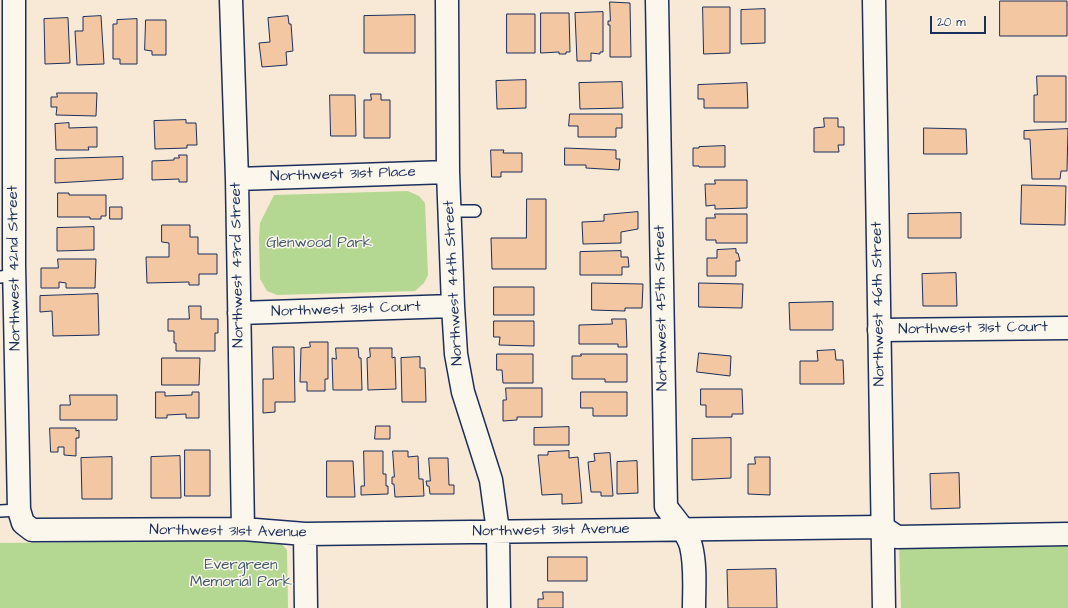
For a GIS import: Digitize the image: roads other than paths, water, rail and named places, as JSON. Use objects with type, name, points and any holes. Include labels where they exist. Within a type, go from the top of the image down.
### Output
[{"type":"street","name":"Northwest 42nd Street","points":[[14,0],[7,47],[7,276],[12,306],[9,511],[32,530]]},
{"type":"street","name":"Northwest 43rd Street","points":[[231,0],[237,179],[243,530]]},
{"type":"street","name":"Northwest 44th Street","points":[[447,0],[448,172],[456,354],[463,392],[491,480],[498,531],[499,608]]},
{"type":"street","name":"Northwest 45th Street","points":[[657,0],[666,507],[682,529],[690,545],[693,561],[694,608]]},
{"type":"street","name":"Northwest 46th Street","points":[[874,0],[884,608]]},
{"type":"street","name":"Northwest 31st Place","points":[[237,179],[448,172]]},
{"type":"street","name":"Northwest 31st Court","points":[[239,313],[453,306]]},
{"type":"street","name":"Northwest 31st Court","points":[[879,330],[1068,328]]},
{"type":"street","name":"Northwest 31st Avenue","points":[[32,530],[243,530],[305,534],[882,527]]},
{"type":"street","points":[[882,527],[897,537],[1068,534]]},
{"type":"street","points":[[305,534],[306,608]]},
{"type":"lane","points":[[449,211],[475,211]]},
{"type":"park label","name":"Glenwood Park","points":[[319,244]]},
{"type":"park label","name":"Evergreen Memorial Park","points":[[241,574]]}]
